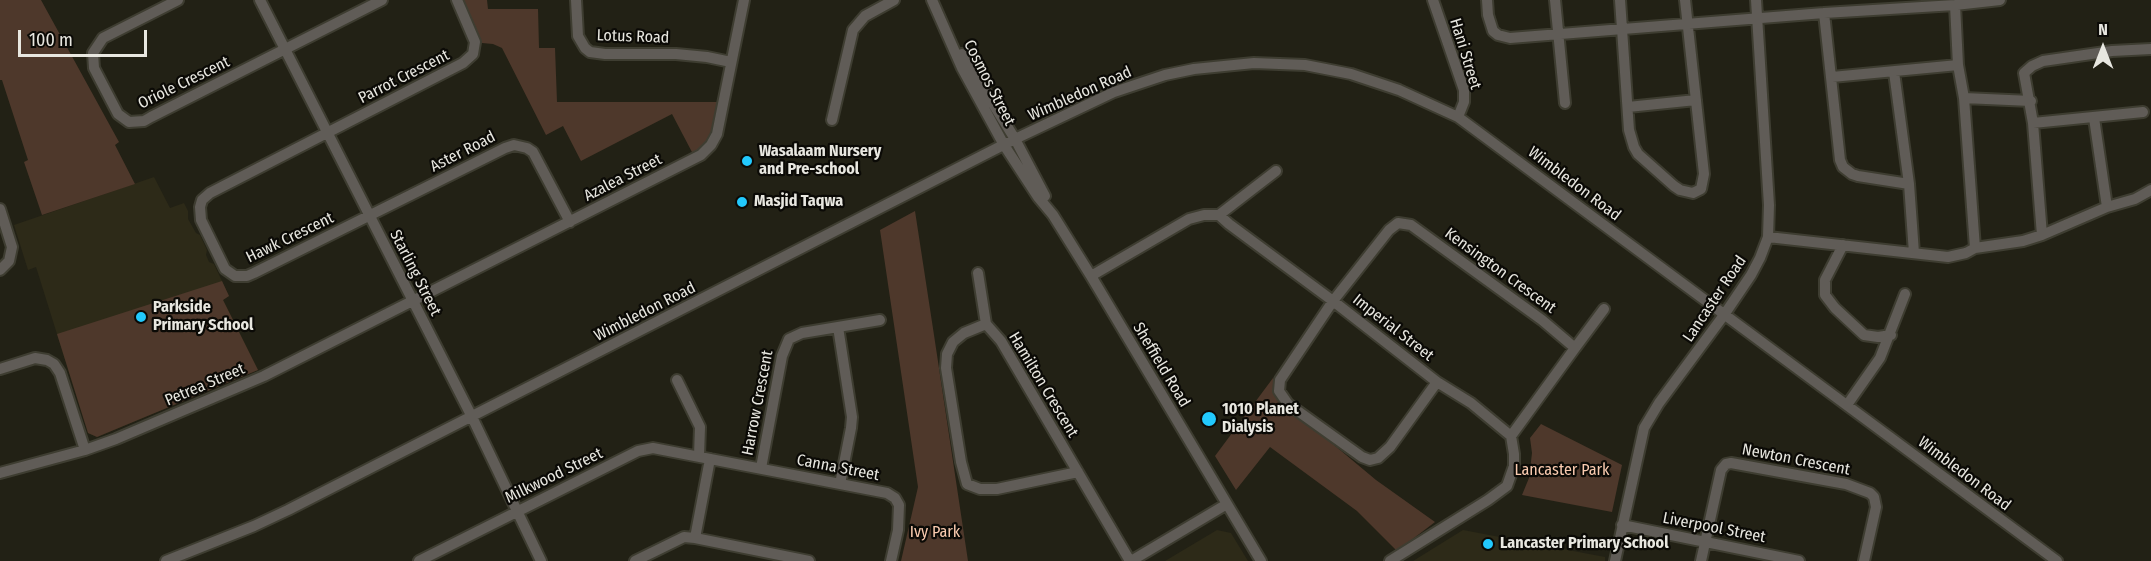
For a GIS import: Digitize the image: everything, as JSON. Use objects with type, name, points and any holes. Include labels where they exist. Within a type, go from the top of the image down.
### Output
[{"type":"street","name":"Oriole Crescent","points":[[178,0],[103,38],[93,53],[94,68],[118,114],[129,122],[144,121],[285,49]]},
{"type":"street","name":"Starling Street","points":[[260,0],[472,417],[542,561]]},
{"type":"street","points":[[285,49],[382,0]]},
{"type":"street","name":"Parrot Crescent","points":[[327,133],[469,58],[475,48],[475,37],[457,0]]},
{"type":"street","name":"Lotus Road","points":[[576,0],[578,36],[590,52],[676,54],[731,62]]},
{"type":"street","name":"Azalea Street","points":[[412,302],[694,159],[706,150],[717,134],[744,0]]},
{"type":"street","points":[[832,120],[853,30],[864,16],[894,0]]},
{"type":"street","name":"Cosmos Street","points":[[932,0],[962,68],[1004,145]]},
{"type":"street","name":"Hani Street","points":[[1433,0],[1464,90],[1464,102],[1458,117]]},
{"type":"street","points":[[1487,0],[1490,25],[1498,35],[1510,38],[2000,0]]},
{"type":"street","points":[[1555,0],[1565,103]]},
{"type":"street","points":[[1620,0],[1631,139],[1638,154],[1680,190],[1693,193],[1698,192],[1703,185],[1704,174],[1685,0]]},
{"type":"street","name":"Lancaster Road","points":[[1615,561],[1644,428],[1659,403],[1751,275],[1768,237],[1769,205],[1756,0]]},
{"type":"street","points":[[1955,5],[1958,65],[1964,98],[1975,248]]},
{"type":"street","points":[[1824,13],[1840,160],[1843,167],[1858,176],[1909,184]]},
{"type":"street","name":"Cosmos Street","points":[[948,34],[1015,139]]},
{"type":"street","points":[[2042,235],[2031,101],[2024,73],[2037,63],[2112,51],[2151,49]]},
{"type":"street","name":"Wimbledon Road","points":[[166,561],[254,526],[1015,139],[1114,92],[1194,69],[1254,63],[1305,65],[1336,70],[1399,90],[1458,117],[2057,561]]},
{"type":"street","points":[[1832,77],[1958,65]]},
{"type":"street","points":[[1894,72],[1909,184],[1914,253]]},
{"type":"street","points":[[1964,98],[2031,101]]},
{"type":"street","points":[[1628,107],[1696,100]]},
{"type":"street","points":[[2033,123],[2143,112]]},
{"type":"street","points":[[2094,118],[2107,207]]},
{"type":"street","name":"Hawk Crescent","points":[[327,133],[210,193],[202,200],[201,219],[225,268],[235,276],[247,276],[369,217]]},
{"type":"street","name":"Sheffield Road","points":[[1015,139],[1053,215]]},
{"type":"street","name":"Aster Road","points":[[369,217],[514,145],[533,152],[570,222]]},
{"type":"street","name":"Sheffield Road","points":[[1004,145],[1053,215],[1091,276],[1261,561]]},
{"type":"street","points":[[1091,276],[1189,219],[1204,215],[1220,215],[1276,171]]},
{"type":"street","points":[[1768,237],[1948,257],[1966,253],[1975,248],[2023,241],[2042,235],[2107,207],[2135,199],[2151,190]]},
{"type":"street","points":[[0,208],[12,247],[9,261],[0,270]]},
{"type":"street","name":"Imperial Street","points":[[1220,215],[1437,382],[1471,403],[1511,436]]},
{"type":"street","name":"Kensington Crescent","points":[[1437,382],[1390,447],[1378,458],[1370,460],[1362,458],[1288,404],[1279,391],[1280,380],[1333,301],[1393,225],[1404,223],[1411,225],[1532,313],[1575,348]]},
{"type":"street","points":[[1843,245],[1826,280],[1825,295],[1835,308],[1864,335],[1878,337],[1890,335]]},
{"type":"street","points":[[978,273],[986,324]]},
{"type":"street","points":[[1847,405],[1871,373],[1890,335],[1905,294]]},
{"type":"street","name":"Petrea Street","points":[[0,473],[85,450],[148,426],[264,376],[412,302]]},
{"type":"street","points":[[1390,561],[1488,500],[1506,486],[1514,466],[1511,436],[1604,309]]},
{"type":"street","name":"Harrow Crescent","points":[[761,468],[785,345],[794,336],[880,320]]},
{"type":"street","name":"Hamilton Crescent","points":[[1078,472],[997,489],[980,489],[967,484],[961,462],[946,360],[949,347],[953,342],[964,333],[986,324],[1001,341],[1131,561]]},
{"type":"street","points":[[838,327],[852,417],[840,484]]},
{"type":"street","points":[[0,369],[35,358],[54,364],[60,373],[85,450]]},
{"type":"street","points":[[677,380],[700,428],[704,458],[695,537]]},
{"type":"street","name":"Milkwood Street","points":[[419,561],[645,449],[664,449],[704,458]]},
{"type":"street","name":"Canna Street","points":[[704,458],[887,494],[897,501],[899,514],[891,561]]},
{"type":"street","name":"Newton Crescent","points":[[1705,541],[1721,470],[1726,464],[1731,463],[1840,483],[1870,493],[1874,496],[1876,507],[1864,561]]},
{"type":"street","points":[[1131,561],[1227,504]]},
{"type":"street","name":"Liverpool Street","points":[[1622,525],[1799,561]]},
{"type":"street","points":[[635,561],[677,539],[695,537],[809,561]]},
{"type":"street","points":[[1701,561],[1705,541]]},
{"type":"shaded area","name":"Parkside Primary School","points":[[154,177],[170,208],[184,203],[188,211],[188,219],[196,233],[200,235],[207,250],[206,255],[209,262],[214,264],[229,296],[223,300],[258,370],[97,437],[88,433],[36,267],[28,270],[14,225]]},
{"type":"shaded area","points":[[1217,530],[1231,533],[1248,561],[1165,561]]},
{"type":"shaded area","name":"Lancaster Primary School","points":[[1463,530],[1605,557],[1605,561],[1413,561]]},
{"type":"green space","points":[[0,0],[41,0],[119,142],[115,145],[135,184],[42,215],[24,162],[28,160],[2,80],[0,80]]},
{"type":"green space","points":[[462,0],[487,0],[488,9],[538,9],[539,48],[555,48],[557,102],[719,102],[713,131],[708,141],[693,154],[672,114],[581,161],[563,126],[546,135],[502,48],[482,43]]},
{"type":"green space","name":"Ivy Park","points":[[915,211],[968,561],[901,561],[918,487],[880,230]]},
{"type":"green space","points":[[222,281],[229,296],[223,300],[258,370],[97,437],[88,433],[57,334]]},
{"type":"green space","points":[[1273,378],[1279,399],[1376,480],[1435,522],[1397,551],[1357,511],[1270,447],[1236,490],[1215,456]]},
{"type":"green space","name":"Lancaster Park","points":[[1541,424],[1622,465],[1612,512],[1522,495],[1529,478],[1532,453],[1530,438]]},
{"type":"place","name":"Wasalaam Nursery and Pre-school","points":[[747,161]]},
{"type":"place","name":"Masjid Taqwa","points":[[742,202]]},
{"type":"place","name":"Parkside Primary School","points":[[141,317]]},
{"type":"place","name":"1010 Planet Dialysis","points":[[1209,419]]},
{"type":"place","name":"Lancaster Primary School","points":[[1488,544]]}]
